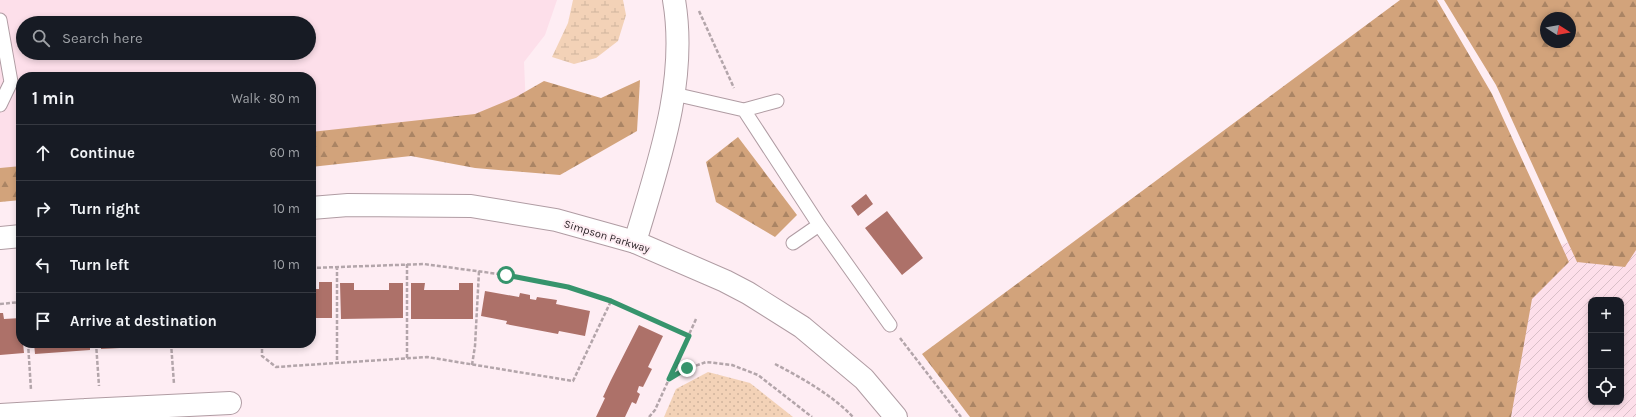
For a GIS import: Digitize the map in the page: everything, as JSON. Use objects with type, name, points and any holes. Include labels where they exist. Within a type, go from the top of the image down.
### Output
[{"type":"street","points":[[635,242],[666,136],[674,94],[678,59],[675,5]]},
{"type":"street","name":"Simpson Parkway","points":[[316,208],[348,205],[471,206],[556,220],[635,242],[725,281],[748,293],[802,327],[864,379],[896,417]]},
{"type":"street","points":[[0,238],[16,236]]},
{"type":"street","points":[[0,415],[91,412],[230,402]]},
{"type":"lane","points":[[0,20],[11,82],[0,105]]},
{"type":"lane","points":[[674,94],[744,110],[777,102]]},
{"type":"lane","points":[[744,110],[819,225],[890,325]]},
{"type":"lane","points":[[793,243],[819,225]]},
{"type":"path","points":[[675,5],[697,6],[744,110]]},
{"type":"path","points":[[407,264],[407,358]]},
{"type":"path","points":[[316,268],[407,264],[438,265],[568,287],[611,301],[689,336]]},
{"type":"path","points":[[337,266],[337,363]]},
{"type":"path","points":[[472,364],[475,346],[479,271]]},
{"type":"path","points":[[262,348],[262,356],[276,367],[427,357],[573,381],[611,301]]},
{"type":"path","points":[[0,304],[16,302]]},
{"type":"path","points":[[649,417],[655,410],[696,319]]},
{"type":"path","points":[[890,325],[961,417]]},
{"type":"path","points":[[28,348],[33,413]]},
{"type":"path","points":[[91,412],[96,348]]},
{"type":"path","points":[[171,348],[175,405]]},
{"type":"path","points":[[669,379],[687,368],[706,362],[732,365],[758,375],[812,417]]},
{"type":"path","points":[[775,364],[794,374],[844,408],[853,417]]},
{"type":"shaded area","points":[[0,0],[557,0],[545,35],[524,62],[527,132],[316,153],[316,72],[16,72],[16,183],[0,185]]},
{"type":"shaded area","points":[[1636,217],[1636,417],[1421,417],[1550,249]]},
{"type":"green space","points":[[573,0],[623,0],[626,15],[618,41],[596,58],[574,64],[552,57],[568,23]]},
{"type":"green space","points":[[1400,0],[1437,0],[1492,94],[1569,262],[1532,299],[1511,417],[970,417],[922,354]]},
{"type":"green space","points":[[1444,0],[1636,0],[1636,250],[1625,267],[1577,262],[1496,85]]},
{"type":"green space","points":[[640,80],[637,131],[560,175],[475,168],[411,156],[316,166],[316,131],[475,114],[516,97],[544,81],[601,98]]},
{"type":"green space","points":[[738,137],[797,215],[775,237],[716,202],[706,162]]},
{"type":"green space","points":[[16,166],[16,200],[0,202],[0,168]]},
{"type":"green space","points":[[708,372],[750,383],[793,417],[664,417],[676,389]]},
{"type":"building","points":[[866,194],[873,204],[858,216],[851,206]]},
{"type":"building","points":[[887,211],[923,258],[902,275],[865,228]]},
{"type":"building","points":[[319,282],[332,282],[332,318],[316,318],[316,289],[319,289]]},
{"type":"building","points":[[340,283],[354,283],[354,290],[389,290],[389,283],[403,283],[403,318],[341,319]]},
{"type":"building","points":[[411,283],[425,283],[424,290],[459,290],[459,283],[473,283],[473,319],[411,319]]},
{"type":"building","points":[[485,291],[519,297],[520,293],[530,295],[530,299],[536,300],[537,297],[557,300],[556,304],[590,311],[585,336],[559,331],[558,334],[506,324],[507,321],[481,316]]},
{"type":"building","points":[[0,313],[3,313],[4,319],[16,318],[16,348],[24,348],[24,353],[0,355]]},
{"type":"building","points":[[639,325],[663,336],[648,367],[652,369],[643,387],[639,386],[637,392],[640,394],[636,404],[632,402],[625,417],[596,417],[605,398],[603,397]]},
{"type":"building","points":[[34,348],[90,348],[90,350],[35,354]]},
{"type":"route","points":[[506,275],[568,287],[611,301],[689,336],[669,379],[687,368]]}]
